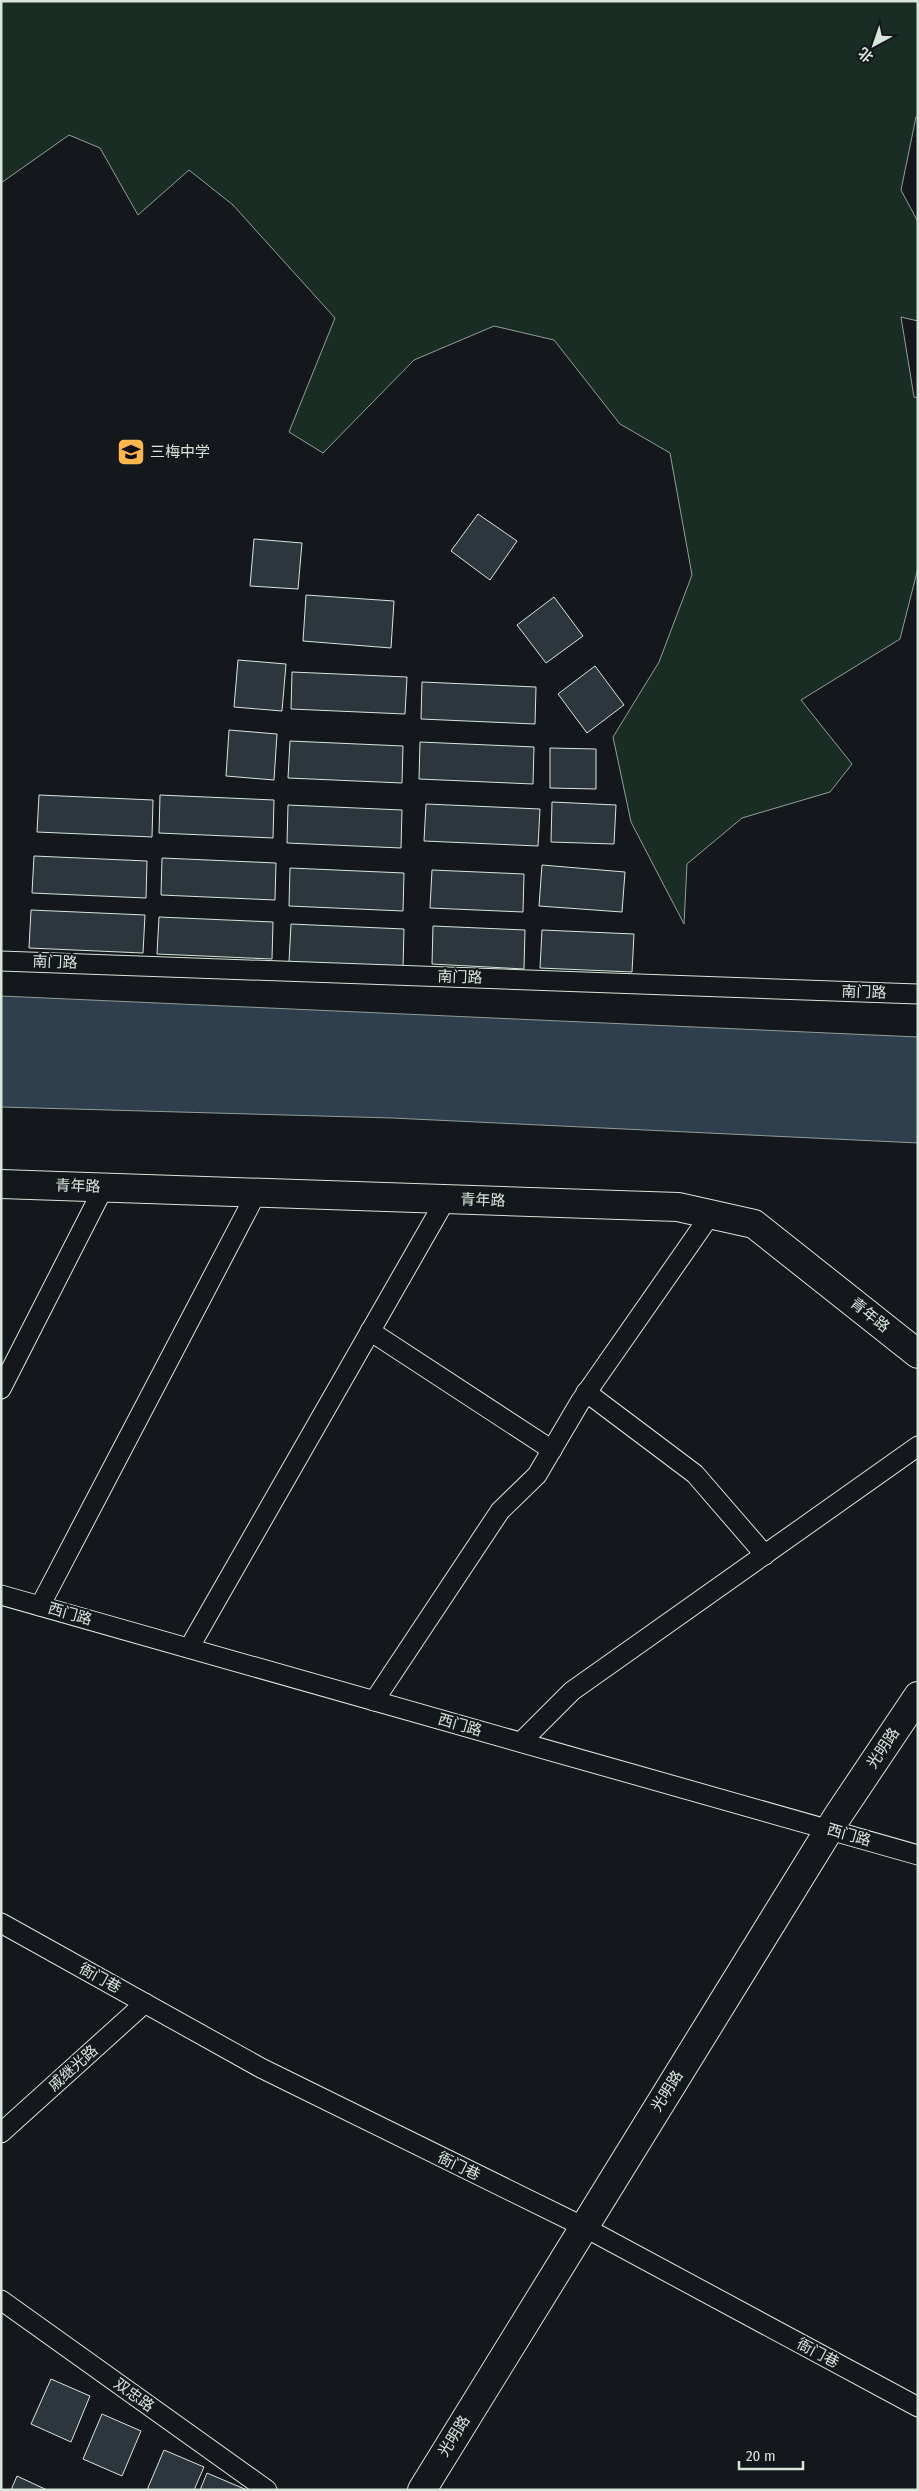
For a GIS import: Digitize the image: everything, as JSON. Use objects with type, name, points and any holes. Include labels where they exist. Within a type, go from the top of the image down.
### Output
[{"type":"main road","name":"青年路","points":[[1,1184],[678,1207],[754,1224],[918,1354]]},
{"type":"main road","name":"光明路","points":[[422,2490],[829,1830],[918,1696]]},
{"type":"street","name":"南门路","points":[[1,960],[918,994]]},
{"type":"street","points":[[1,1389],[104,1187]]},
{"type":"street","points":[[40,1606],[256,1192]]},
{"type":"street","points":[[189,1648],[446,1199]]},
{"type":"street","points":[[374,1701],[500,1511],[536,1475],[586,1392],[711,1214]]},
{"type":"street","points":[[370,1331],[552,1450]]},
{"type":"street","points":[[586,1392],[695,1474],[765,1554]]},
{"type":"street","points":[[521,1742],[572,1692],[918,1446]]},
{"type":"street","name":"西门路","points":[[1,1595],[918,1855]]},
{"type":"street","name":"衙门巷","points":[[1,1923],[261,2068],[584,2227],[918,2406]]},
{"type":"street","name":"戚继光路","points":[[1,2133],[145,2003]]},
{"type":"street","name":"双忠路","points":[[1,2300],[267,2490]]},
{"type":"green space","points":[[1,1],[918,1],[918,118],[916,117],[901,190],[918,222],[918,321],[901,317],[914,397],[918,398],[918,568],[900,639],[801,700],[852,764],[830,792],[742,818],[687,864],[684,924],[631,822],[613,737],[659,662],[692,575],[670,453],[620,424],[554,340],[494,326],[414,360],[323,453],[289,432],[335,318],[233,205],[189,170],[138,215],[100,148],[69,135],[1,183]]},
{"type":"water","points":[[1,996],[918,1037],[918,1143],[392,1118],[1,1107]]},
{"type":"building","points":[[478,514],[517,541],[490,580],[451,551]]},
{"type":"building","points":[[254,539],[302,543],[298,589],[250,586]]},
{"type":"building","points":[[306,595],[394,601],[391,648],[303,641]]},
{"type":"building","points":[[554,597],[583,636],[546,663],[517,625]]},
{"type":"building","points":[[238,660],[286,664],[282,711],[234,707]]},
{"type":"building","points":[[595,666],[624,705],[587,733],[558,694]]},
{"type":"building","points":[[292,672],[407,677],[405,714],[291,709]]},
{"type":"building","points":[[422,682],[536,687],[535,724],[421,719]]},
{"type":"building","points":[[229,730],[277,734],[274,780],[226,776]]},
{"type":"building","points":[[290,741],[403,746],[402,783],[288,778]]},
{"type":"building","points":[[420,742],[534,747],[533,784],[419,779]]},
{"type":"building","points":[[550,748],[596,749],[596,789],[550,788]]},
{"type":"building","points":[[39,795],[153,800],[152,837],[37,832]]},
{"type":"building","points":[[160,795],[274,800],[273,838],[159,833]]},
{"type":"building","points":[[552,802],[616,805],[614,844],[551,842]]},
{"type":"building","points":[[426,804],[540,809],[538,846],[424,841]]},
{"type":"building","points":[[288,805],[402,810],[401,848],[287,843]]},
{"type":"building","points":[[34,856],[147,861],[146,898],[32,893]]},
{"type":"building","points":[[162,858],[276,863],[275,900],[161,895]]},
{"type":"building","points":[[542,865],[625,872],[622,912],[539,906]]},
{"type":"building","points":[[290,868],[404,873],[403,911],[289,906]]},
{"type":"building","points":[[432,870],[524,874],[523,912],[430,908]]},
{"type":"building","points":[[31,910],[145,915],[143,953],[29,948]]},
{"type":"building","points":[[159,917],[273,922],[272,959],[157,954]]},
{"type":"building","points":[[291,924],[404,929],[403,967],[289,962]]},
{"type":"building","points":[[433,926],[525,930],[524,969],[432,964]]},
{"type":"building","points":[[542,930],[634,934],[632,972],[540,968]]},
{"type":"building","points":[[51,2379],[90,2396],[71,2442],[31,2424]]},
{"type":"building","points":[[102,2414],[141,2431],[122,2476],[83,2459]]},
{"type":"building","points":[[164,2450],[204,2467],[194,2490],[147,2490]]},
{"type":"building","points":[[207,2473],[247,2490],[200,2490]]},
{"type":"building","points":[[17,2476],[47,2490],[11,2490]]},
{"type":"place","name":"三梅中学","points":[[131,452]]}]
